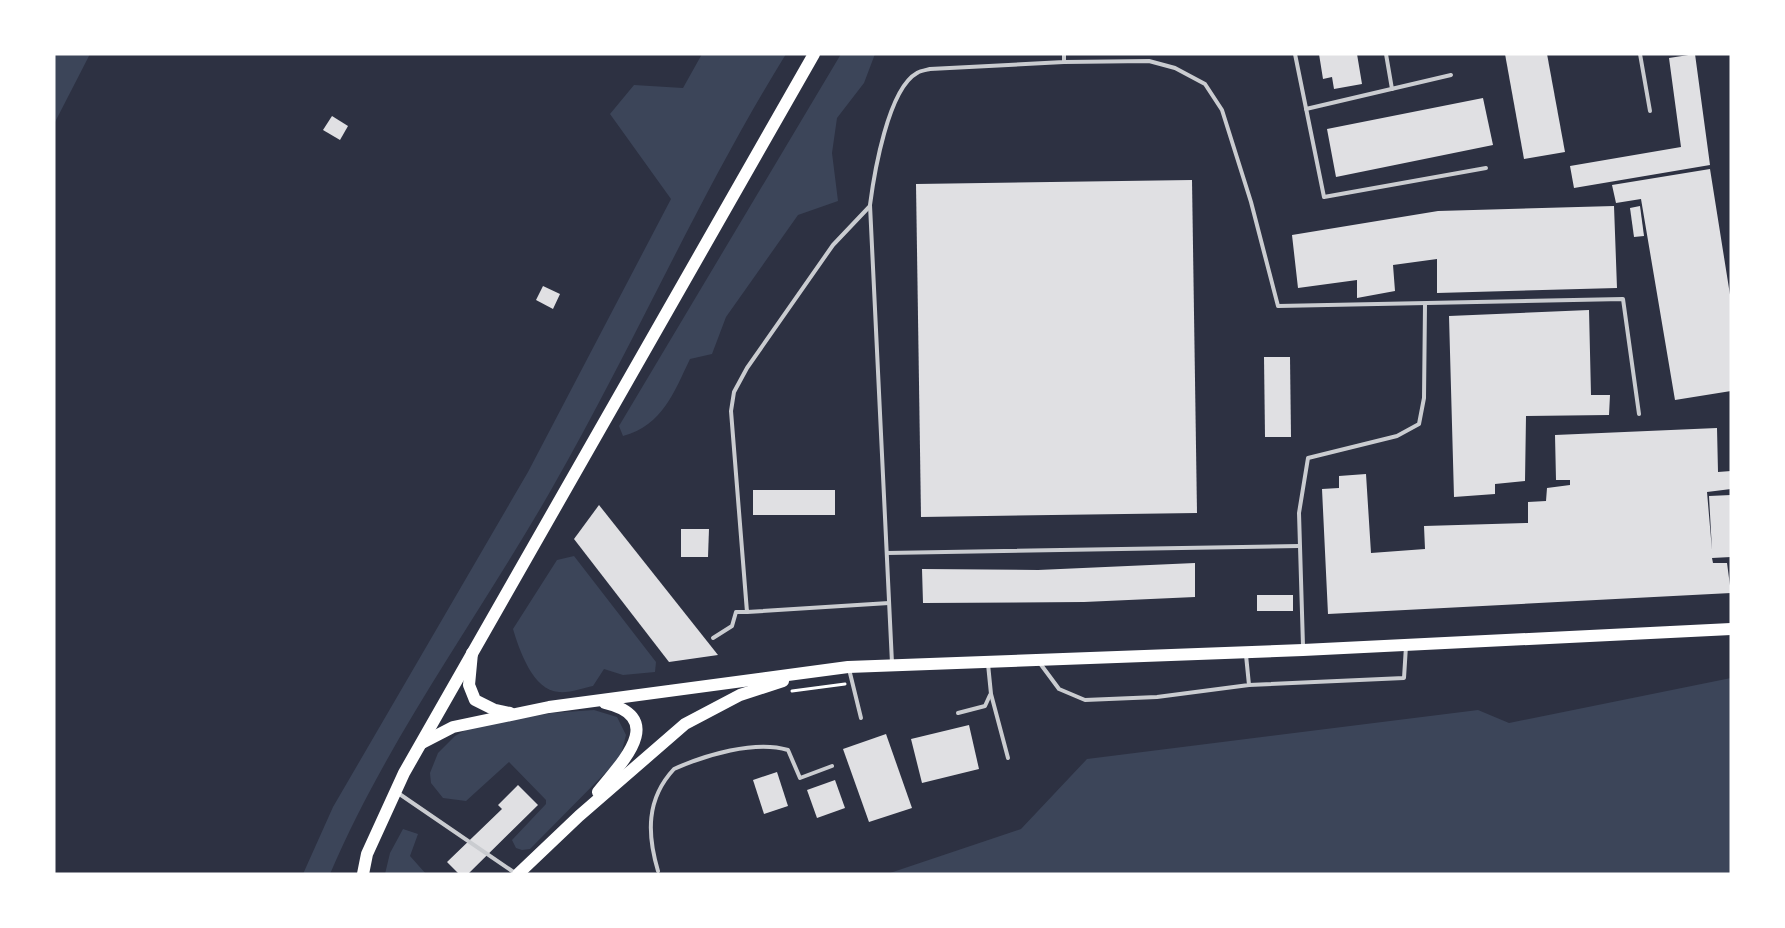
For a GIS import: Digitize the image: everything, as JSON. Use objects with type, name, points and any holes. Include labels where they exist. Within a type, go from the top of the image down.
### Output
[{"type":"main road","points":[[363,874],[367,854],[395,791],[814,54]]},
{"type":"main road","points":[[422,743],[453,727],[517,714],[848,667],[1303,650],[1406,643],[1731,629]]},
{"type":"main road","points":[[472,653],[469,685],[475,700],[495,710],[517,714]]},
{"type":"main road","points":[[517,874],[685,723],[740,695],[813,671]]},
{"type":"main road","points":[[579,816],[626,758],[637,733],[636,722],[629,713],[617,706],[598,701]]},
{"type":"lane","points":[[1064,54],[1065,62]]},
{"type":"lane","points":[[1295,54],[1324,197],[1486,168]]},
{"type":"lane","points":[[1386,54],[1392,89]]},
{"type":"lane","points":[[1640,54],[1650,111]]},
{"type":"lane","points":[[892,664],[870,205],[876,160],[893,109],[903,86],[916,73],[930,69],[1065,62],[1149,61],[1175,68],[1204,84],[1222,110],[1251,202],[1278,306],[1425,305],[1623,299],[1639,414]]},
{"type":"lane","points":[[1306,109],[1451,75]]},
{"type":"lane","points":[[747,612],[731,411],[734,392],[747,368],[833,245],[870,205]]},
{"type":"lane","points":[[1303,650],[1299,513],[1308,458],[1397,436],[1419,424],[1424,398],[1425,305]]},
{"type":"lane","points":[[887,553],[1299,546]]},
{"type":"lane","points":[[713,638],[732,626],[736,612],[889,603]]},
{"type":"lane","points":[[1037,659],[1059,689],[1085,700],[1157,697],[1249,685],[1404,678],[1406,643]]},
{"type":"lane","points":[[1246,652],[1249,685]]},
{"type":"lane","points":[[988,660],[991,694],[1008,759]]},
{"type":"lane","points":[[848,667],[861,718]]},
{"type":"lane","points":[[958,713],[985,706],[991,694]]},
{"type":"lane","points":[[658,870],[649,835],[650,821],[659,792],[674,769],[757,746],[775,746],[788,750],[800,778],[832,766]]},
{"type":"lane","points":[[395,791],[517,874]]},
{"type":"path","points":[[788,691],[852,683]]},
{"type":"shaded area","points":[[54,54],[90,54],[54,124]]},
{"type":"shaded area","points":[[702,54],[786,54],[724,162],[551,490],[406,726],[353,824],[330,874],[303,874],[333,807],[528,472],[671,199],[610,114],[634,85],[683,88]]},
{"type":"shaded area","points":[[841,54],[875,54],[864,83],[837,118],[832,153],[838,201],[798,215],[726,317],[712,354],[690,359],[666,406],[658,416],[637,431],[623,436],[619,426]]},
{"type":"shaded area","points":[[574,556],[656,662],[655,672],[623,675],[604,669],[593,686],[559,692],[542,685],[528,668],[513,629],[557,560]]},
{"type":"shaded area","points":[[1731,678],[1731,874],[887,874],[1021,829],[1087,759],[1478,710],[1509,723]]},
{"type":"shaded area","points":[[594,710],[617,717],[626,735],[620,758],[530,849],[516,848],[512,840],[546,804],[546,800],[509,762],[466,801],[443,798],[431,783],[430,773],[438,753],[455,736],[469,728],[551,713]]},
{"type":"shaded area","points":[[403,829],[418,834],[410,856],[426,874],[385,874],[390,853]]},
{"type":"building","points":[[1319,54],[1357,54],[1362,84],[1334,89],[1332,77],[1323,79]]},
{"type":"building","points":[[1505,54],[1547,54],[1565,152],[1524,159]]},
{"type":"building","points":[[1695,54],[1710,165],[1574,188],[1570,166],[1681,147],[1669,58]]},
{"type":"building","points":[[1483,98],[1493,145],[1336,177],[1327,129]]},
{"type":"building","points":[[332,116],[348,126],[340,140],[323,130]]},
{"type":"building","points":[[1710,169],[1731,301],[1731,391],[1675,400],[1641,199],[1616,203],[1612,185]]},
{"type":"building","points":[[1192,180],[1197,513],[921,517],[916,184]]},
{"type":"building","points":[[1614,206],[1617,288],[1437,293],[1437,259],[1393,265],[1395,291],[1357,298],[1357,280],[1298,288],[1292,235],[1438,211]]},
{"type":"building","points":[[1640,206],[1644,236],[1634,237],[1630,208]]},
{"type":"building","points":[[543,286],[560,294],[553,309],[536,300]]},
{"type":"building","points":[[1589,310],[1591,395],[1610,395],[1609,415],[1526,416],[1525,481],[1495,484],[1495,494],[1454,497],[1449,316]]},
{"type":"building","points":[[1264,357],[1290,357],[1291,437],[1265,437]]},
{"type":"building","points":[[1717,428],[1718,472],[1731,471],[1731,489],[1707,492],[1712,550],[1709,496],[1731,495],[1731,557],[1712,558],[1713,563],[1727,563],[1731,593],[1328,614],[1322,489],[1339,488],[1339,476],[1366,474],[1371,553],[1425,549],[1424,526],[1528,523],[1528,502],[1546,501],[1547,488],[1570,485],[1570,480],[1556,480],[1555,435]]},
{"type":"building","points":[[753,490],[835,490],[835,515],[753,515]]},
{"type":"building","points":[[599,505],[718,655],[669,662],[574,539]]},
{"type":"building","points":[[681,529],[709,529],[708,557],[681,557]]},
{"type":"building","points":[[1195,563],[1195,597],[1084,602],[923,603],[922,569],[1038,570]]},
{"type":"building","points":[[1257,595],[1293,595],[1293,611],[1257,611]]},
{"type":"building","points":[[969,725],[979,769],[922,783],[911,739]]},
{"type":"building","points":[[886,734],[912,808],[869,822],[843,749]]},
{"type":"building","points":[[777,772],[788,806],[764,814],[753,780]]},
{"type":"building","points":[[835,780],[845,808],[817,818],[807,790]]},
{"type":"building","points":[[518,785],[538,805],[468,874],[459,874],[447,862],[502,809],[498,805]]}]
